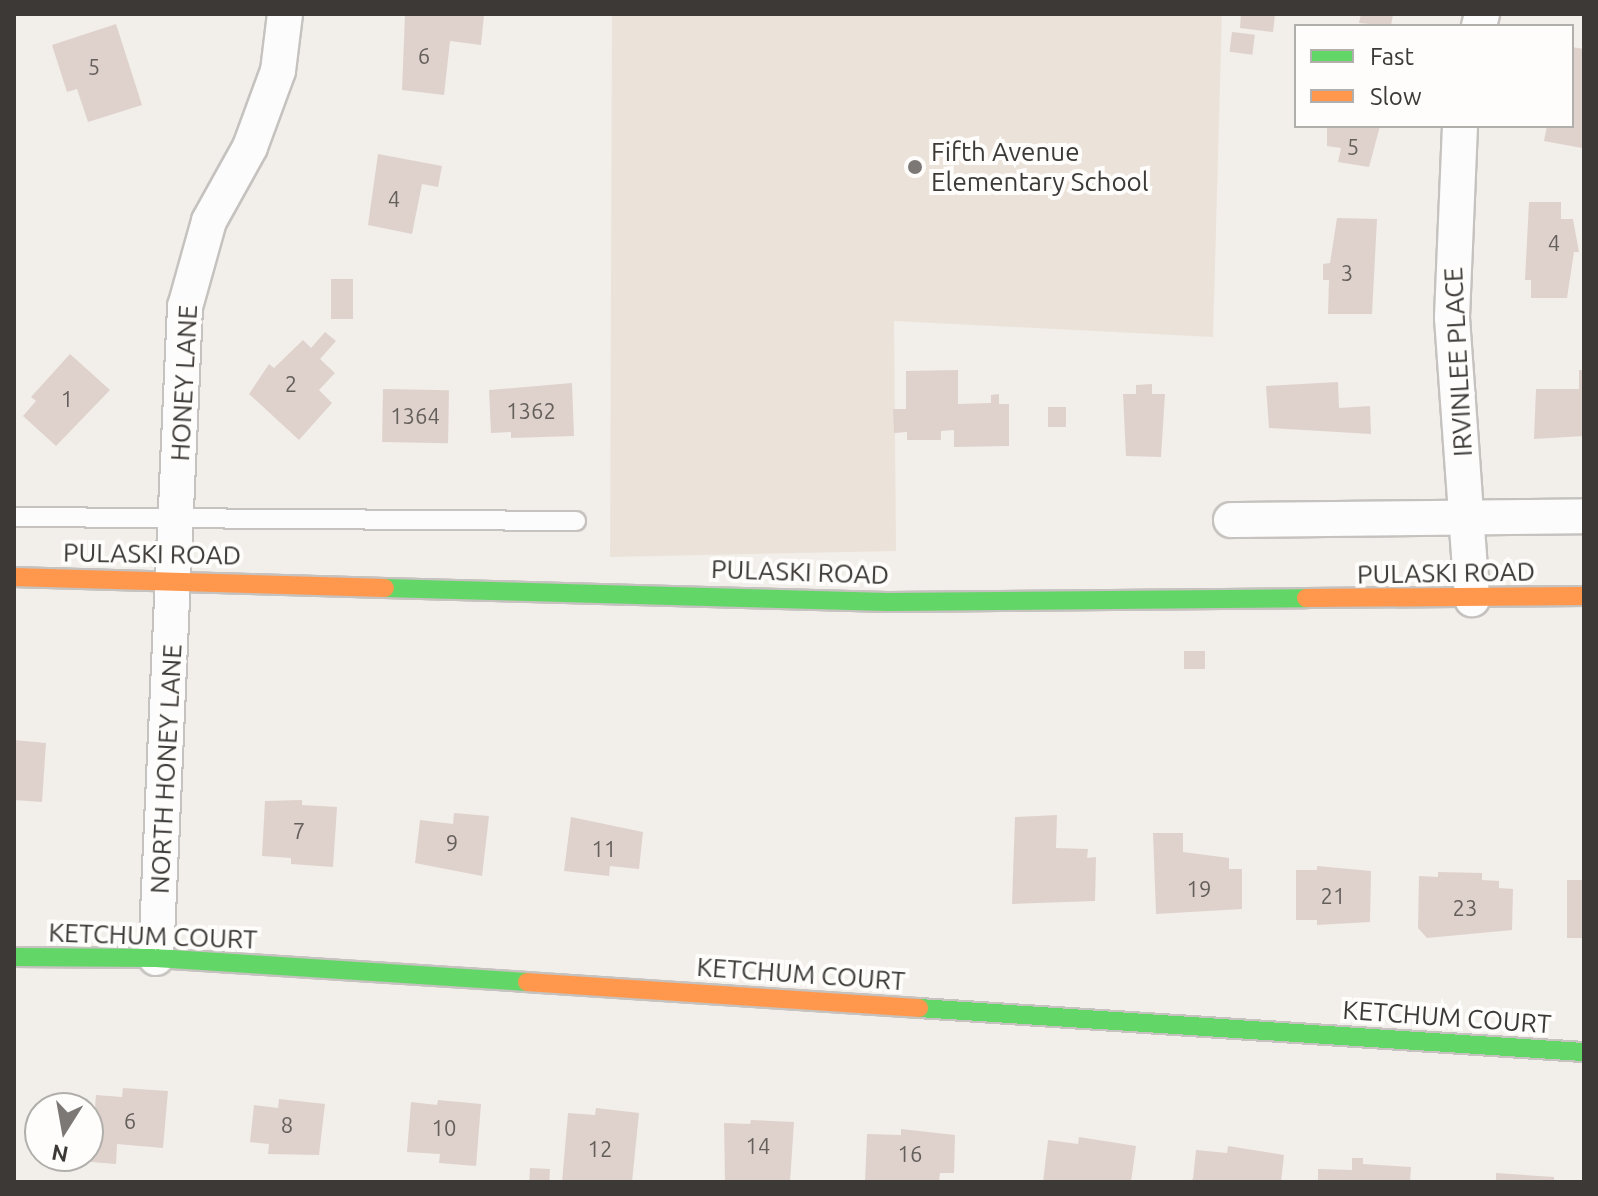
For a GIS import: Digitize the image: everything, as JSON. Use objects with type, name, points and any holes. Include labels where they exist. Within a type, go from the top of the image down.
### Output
[{"type":"main road","name":"PULASKI ROAD","points":[[14,577],[889,602],[1584,596]]},
{"type":"main road","name":"KETCHUM COURT","points":[[14,957],[156,958],[1584,1052]]},
{"type":"street","name":"HONEY LANE","points":[[176,580],[185,307],[209,221],[250,147],[278,71],[285,14]]},
{"type":"street","name":"IRVINLEE PLACE","points":[[1460,128],[1452,318],[1472,599]]},
{"type":"street","points":[[1231,520],[1468,520],[1584,516]]},
{"type":"street","name":"NORTH HONEY LANE","points":[[156,958],[176,580]]},
{"type":"lane","points":[[14,517],[178,515],[576,521]]},
{"type":"shaded area","name":"Fifth Avenue Elementary School","points":[[612,14],[1222,14],[1213,337],[894,321],[896,551],[610,557]]},
{"type":"building","points":[[405,14],[484,15],[481,45],[450,41],[444,95],[402,90]]},
{"type":"building","points":[[1241,14],[1275,14],[1273,32],[1240,28]]},
{"type":"building","points":[[1361,14],[1393,14],[1391,24],[1359,23]]},
{"type":"building","points":[[116,24],[142,105],[88,122],[77,89],[67,92],[52,45]]},
{"type":"building","points":[[1232,32],[1255,35],[1252,55],[1230,52]]},
{"type":"building","points":[[1574,47],[1584,49],[1582,148],[1544,141],[1547,128],[1574,128]]},
{"type":"building","points":[[1327,128],[1379,128],[1369,167],[1338,162],[1341,148],[1327,146]]},
{"type":"building","points":[[378,154],[442,166],[438,187],[422,184],[412,234],[368,225]]},
{"type":"building","points":[[1529,202],[1561,202],[1561,219],[1573,219],[1579,252],[1574,252],[1567,298],[1531,298],[1531,280],[1525,280]]},
{"type":"building","points":[[1337,218],[1377,219],[1372,314],[1328,314],[1329,280],[1323,280],[1323,264],[1330,263]]},
{"type":"building","points":[[331,279],[353,279],[353,319],[331,319]]},
{"type":"building","points":[[325,332],[336,341],[320,359],[335,373],[319,390],[332,403],[299,440],[249,394],[269,364],[274,368],[303,340],[311,348]]},
{"type":"building","points":[[70,354],[110,390],[56,446],[23,416],[36,401],[31,397]]},
{"type":"building","points":[[958,370],[958,404],[991,403],[991,395],[999,394],[999,404],[1009,404],[1009,446],[954,447],[954,430],[941,431],[941,440],[907,440],[907,432],[894,433],[893,409],[906,409],[906,371]]},
{"type":"building","points":[[1579,370],[1584,370],[1584,436],[1534,439],[1536,389],[1579,389]]},
{"type":"building","points":[[1338,382],[1339,408],[1370,406],[1371,434],[1269,428],[1266,386]]},
{"type":"building","points":[[572,383],[574,436],[511,438],[511,432],[491,433],[489,390]]},
{"type":"building","points":[[1152,384],[1152,394],[1165,394],[1161,457],[1126,456],[1123,394],[1136,394],[1136,385]]},
{"type":"building","points":[[383,389],[449,390],[448,443],[382,442]]},
{"type":"building","points":[[1048,407],[1066,407],[1066,427],[1048,427]]},
{"type":"building","points":[[1184,651],[1205,651],[1205,669],[1184,669]]},
{"type":"building","points":[[14,740],[46,743],[42,802],[14,800]]},
{"type":"building","points":[[302,800],[302,805],[337,807],[333,867],[291,864],[291,858],[262,856],[265,801]]},
{"type":"building","points":[[454,813],[489,816],[482,876],[415,863],[420,820],[453,824]]},
{"type":"building","points":[[1057,815],[1056,848],[1088,849],[1087,858],[1096,857],[1095,901],[1012,904],[1015,817]]},
{"type":"building","points":[[571,817],[643,832],[639,869],[610,866],[609,876],[564,871]]},
{"type":"building","points":[[1153,833],[1183,833],[1183,852],[1229,858],[1229,869],[1242,869],[1242,909],[1156,914]]},
{"type":"building","points":[[1317,866],[1371,871],[1370,922],[1317,925],[1317,920],[1296,920],[1296,870],[1317,870]]},
{"type":"building","points":[[1438,872],[1482,873],[1482,880],[1499,881],[1499,888],[1513,889],[1512,930],[1427,938],[1418,928],[1419,876],[1438,877]]},
{"type":"building","points":[[1567,880],[1584,880],[1584,938],[1567,938]]},
{"type":"building","points":[[123,1088],[168,1091],[163,1148],[117,1144],[116,1164],[104,1163],[104,1096],[122,1097]]},
{"type":"building","points":[[279,1099],[325,1104],[319,1155],[268,1154],[269,1144],[250,1142],[254,1105],[278,1108]]},
{"type":"building","points":[[438,1100],[481,1104],[476,1166],[439,1163],[440,1154],[407,1152],[411,1102],[437,1105]]},
{"type":"building","points":[[596,1108],[639,1113],[632,1182],[562,1182],[568,1113],[595,1115]]},
{"type":"building","points":[[751,1120],[794,1122],[790,1182],[725,1182],[724,1123],[750,1124]]},
{"type":"building","points":[[901,1129],[955,1135],[954,1173],[940,1173],[939,1182],[865,1182],[867,1134],[901,1135]]},
{"type":"building","points":[[1079,1137],[1136,1146],[1131,1182],[1043,1182],[1048,1140],[1078,1144]]},
{"type":"building","points":[[1228,1146],[1284,1155],[1281,1182],[1187,1182],[1193,1179],[1196,1150],[1227,1153]]},
{"type":"building","points":[[1352,1158],[1363,1158],[1363,1164],[1411,1167],[1410,1182],[1318,1182],[1318,1169],[1352,1170]]},
{"type":"building","points":[[530,1168],[550,1169],[549,1182],[529,1182]]},
{"type":"building","points":[[1496,1173],[1554,1177],[1554,1182],[1496,1182]]},
{"type":"traffic: fast","points":[[385,588],[889,602],[1306,598]]},
{"type":"traffic: fast","points":[[14,957],[156,958],[527,982]]},
{"type":"traffic: fast","points":[[919,1008],[1584,1052]]},
{"type":"traffic: slow","points":[[14,577],[385,588]]},
{"type":"traffic: slow","points":[[1306,598],[1584,596]]},
{"type":"traffic: slow","points":[[527,982],[919,1008]]},
{"type":"place","name":"Fifth Avenue Elementary School","points":[[915,167]]}]
